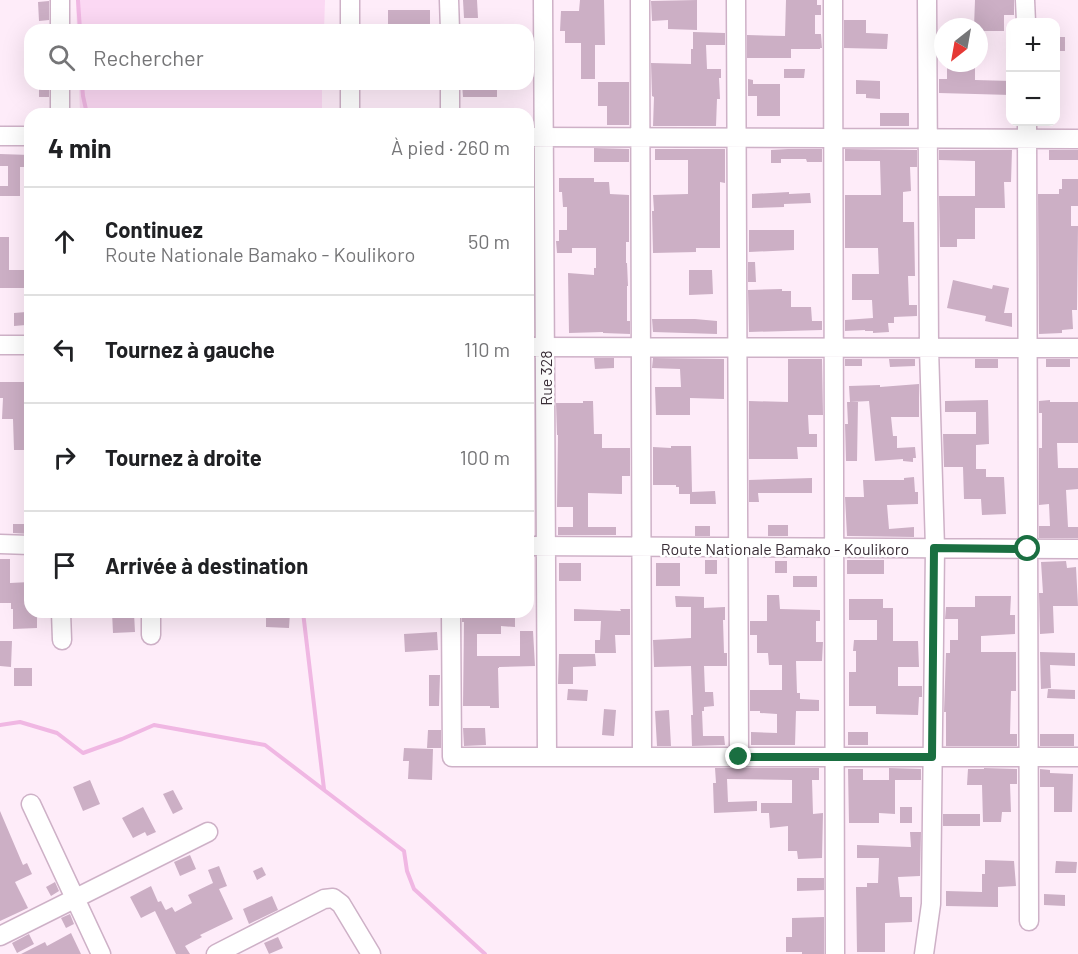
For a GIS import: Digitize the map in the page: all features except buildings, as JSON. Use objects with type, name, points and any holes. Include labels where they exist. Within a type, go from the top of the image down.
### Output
[{"type":"street","points":[[60,0],[60,24]]},
{"type":"street","points":[[350,0],[350,24]]},
{"type":"street","points":[[449,0],[450,24]]},
{"type":"street","name":"Rue 328","points":[[543,0],[536,137],[537,547],[547,757]]},
{"type":"street","points":[[640,0],[642,757]]},
{"type":"street","points":[[736,0],[739,757]]},
{"type":"street","points":[[833,0],[836,954]]},
{"type":"street","points":[[924,954],[931,904],[934,548],[929,348],[927,0]]},
{"type":"street","points":[[1026,0],[1026,18]]},
{"type":"street","points":[[60,90],[60,108]]},
{"type":"street","points":[[350,90],[350,108]]},
{"type":"street","points":[[450,90],[450,108]]},
{"type":"street","points":[[536,137],[929,138],[1027,130],[1078,139]]},
{"type":"street","points":[[1027,130],[1029,921]]},
{"type":"street","points":[[0,136],[24,136]]},
{"type":"street","points":[[0,345],[24,345]]},
{"type":"street","points":[[536,347],[1078,348]]},
{"type":"street","points":[[0,544],[24,544]]},
{"type":"street","name":"Route Nationale Bamako - Koulikoro","points":[[537,547],[1078,549]]},
{"type":"street","points":[[62,618],[62,640]]},
{"type":"street","points":[[151,618],[151,635]]},
{"type":"street","points":[[451,618],[452,757],[1078,757]]},
{"type":"street","points":[[31,804],[101,954]]},
{"type":"street","points":[[0,936],[208,832]]},
{"type":"street","points":[[216,954],[324,899],[333,898],[341,904],[370,954]]},
{"type":"shaded area","points":[[76,0],[325,0],[324,24],[77,24]]},
{"type":"shaded area","points":[[79,90],[322,90],[322,108],[80,108]]},
{"type":"waterway","points":[[78,0],[80,24]]},
{"type":"waterway","points":[[82,90],[86,108]]},
{"type":"waterway","points":[[304,618],[324,789]]},
{"type":"waterway","points":[[0,725],[20,722],[57,733],[83,753],[154,725],[265,745],[404,851],[407,871],[414,889],[485,954]]},
{"type":"route","points":[[739,757],[932,757],[934,548],[1028,549]]}]
